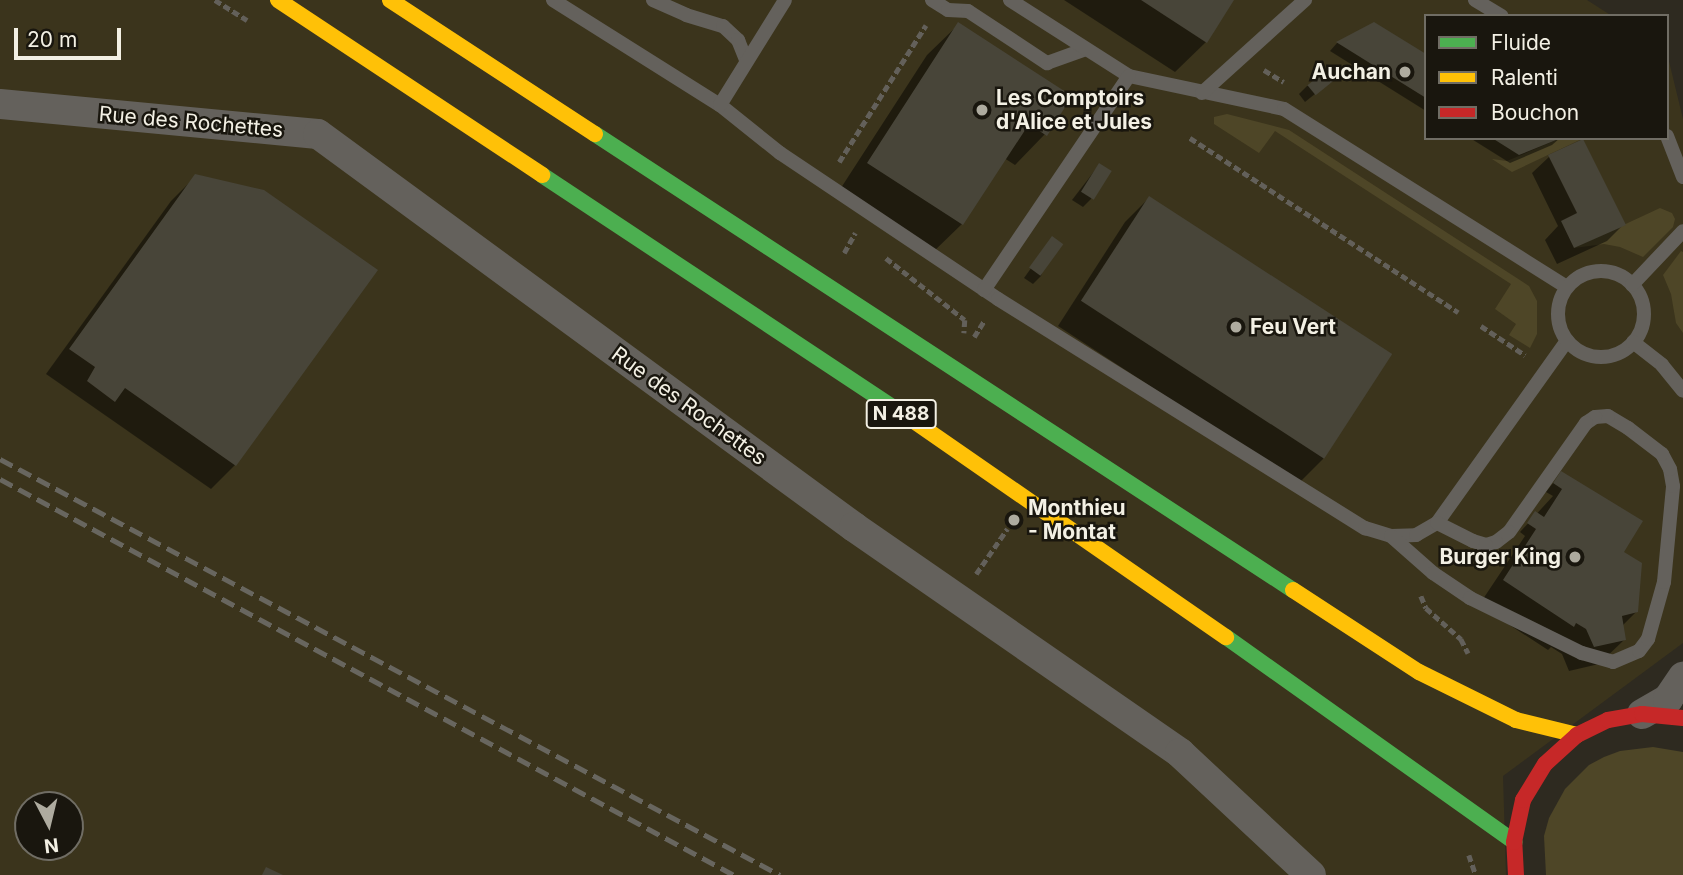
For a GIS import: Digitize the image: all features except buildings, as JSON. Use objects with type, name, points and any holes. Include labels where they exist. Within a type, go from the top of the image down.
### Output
[{"type":"main road","name":"N 488","points":[[278,0],[1004,481],[1426,777],[1514,842]]},
{"type":"main road","points":[[390,0],[1419,672],[1517,720],[1577,735]]},
{"type":"main road","points":[[1516,875],[1514,842],[1523,800],[1545,764],[1577,735],[1608,720],[1642,714],[1683,718]]},
{"type":"street","name":"Rue des Rochettes","points":[[0,104],[318,134],[855,527],[1180,753],[1311,875]]},
{"type":"street","points":[[1642,714],[1668,699],[1683,677]]},
{"type":"lane","points":[[553,0],[720,106],[780,153],[984,290],[1365,528],[1391,536],[1416,535],[1437,523],[1567,341]]},
{"type":"lane","points":[[653,0],[686,15],[723,26],[738,40],[746,60]]},
{"type":"lane","points":[[720,106],[785,0]]},
{"type":"lane","points":[[932,0],[948,10],[968,11],[1047,64],[1086,49]]},
{"type":"lane","points":[[1010,0],[1129,76],[1284,109],[1567,287]]},
{"type":"lane","points":[[1202,93],[1305,0]]},
{"type":"lane","points":[[1475,0],[1499,14]]},
{"type":"lane","points":[[984,290],[1129,76]]},
{"type":"lane","points":[[1669,140],[1683,177]]},
{"type":"lane","points":[[1632,285],[1683,231]]},
{"type":"lane","points":[[1604,271],[1617,274],[1632,285],[1642,304],[1644,317],[1633,342],[1608,356],[1593,356],[1579,351],[1567,341],[1558,314],[1560,300],[1567,287],[1579,277],[1604,271]]},
{"type":"lane","points":[[1633,342],[1662,365],[1683,391]]},
{"type":"lane","points":[[1391,536],[1470,597],[1505,617],[1601,659],[1613,662],[1626,659],[1639,651],[1648,639],[1664,582],[1673,486],[1670,469],[1662,454],[1608,416],[1595,417],[1587,423],[1509,532],[1496,542],[1486,545],[1437,523]]},
{"type":"path","points":[[825,184],[931,17]]},
{"type":"path","points":[[1190,138],[1458,312]]},
{"type":"path","points":[[844,225],[865,241]]},
{"type":"path","points":[[833,250],[842,257],[855,233]]},
{"type":"path","points":[[885,257],[965,320],[967,325],[962,337],[970,342]]},
{"type":"path","points":[[1481,326],[1525,355]]},
{"type":"path","points":[[990,553],[1010,526]]},
{"type":"path","points":[[1417,558],[1419,585],[1426,608],[1461,639],[1471,664]]},
{"type":"shaded area","points":[[0,0],[1587,0],[1609,14],[1424,14],[1424,140],[1669,140],[1669,61],[1683,119],[1683,643],[1503,776],[1506,875],[0,875]]},
{"type":"shaded area","points":[[1227,114],[1289,130],[1529,286],[1537,301],[1537,334],[1530,348],[1509,335],[1516,324],[1495,309],[1511,284],[1275,131],[1259,153],[1214,124],[1214,117]]},
{"type":"shaded area","points":[[1556,140],[1580,140],[1512,172],[1492,159],[1507,161]]},
{"type":"shaded area","points":[[1660,208],[1672,213],[1675,219],[1673,227],[1643,257],[1620,247],[1604,244],[1574,248]]},
{"type":"shaded area","points":[[1681,251],[1683,333],[1676,323],[1671,294],[1663,275]]},
{"type":"shaded area","points":[[1653,747],[1683,752],[1683,875],[1546,875],[1544,836],[1549,818],[1565,789],[1589,765],[1604,757],[1620,751]]},
{"type":"railway","points":[[0,459],[780,875]]},
{"type":"railway","points":[[0,479],[734,875]]},
{"type":"traffic: fast","points":[[595,134],[1293,590]]},
{"type":"traffic: fast","points":[[542,175],[908,417]]},
{"type":"traffic: fast","points":[[1226,637],[1514,842]]},
{"type":"traffic: slow","points":[[278,0],[542,175]]},
{"type":"traffic: slow","points":[[390,0],[595,134]]},
{"type":"traffic: slow","points":[[908,417],[1226,637]]},
{"type":"traffic: slow","points":[[1293,590],[1419,672],[1516,720],[1577,735]]},
{"type":"traffic: jam","points":[[1516,875],[1514,842],[1523,800],[1545,764],[1577,735],[1608,720],[1642,714],[1683,718]]},
{"type":"place","name":"Auchan","points":[[1405,72]]},
{"type":"place","name":"Les Comptoirs d'Alice et Jules","points":[[982,110]]},
{"type":"place","name":"Feu Vert","points":[[1236,327]]},
{"type":"place","name":"Monthieu - Montat","points":[[1014,520]]},
{"type":"place","name":"Burger King","points":[[1575,557]]}]
